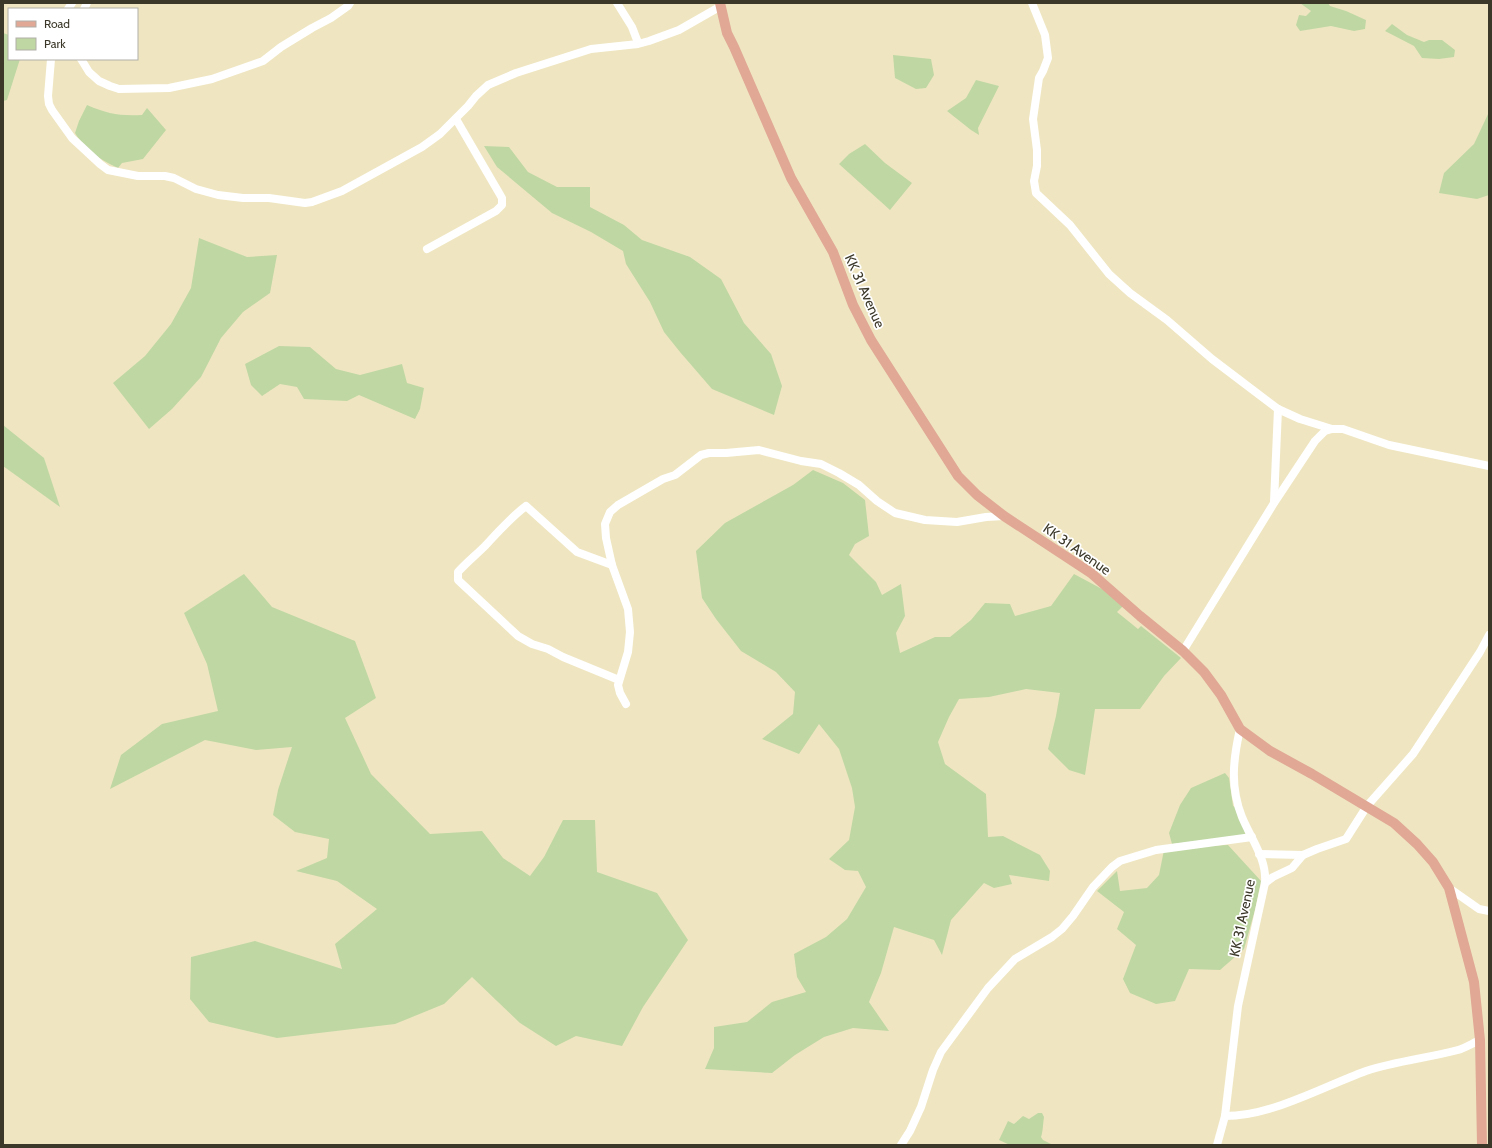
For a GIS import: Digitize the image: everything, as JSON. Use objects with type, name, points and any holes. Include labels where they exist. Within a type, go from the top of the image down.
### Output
[{"type":"main road","name":"KK 31 Avenue","points":[[720,5],[727,33],[791,178],[833,252],[853,305],[871,340],[958,476],[977,495],[1004,516],[1091,573],[1183,651],[1204,672],[1221,695],[1240,729]]},
{"type":"main road","points":[[1240,729],[1270,751],[1394,823],[1417,844],[1433,862],[1449,888],[1474,982],[1480,1040],[1482,1145]]},
{"type":"street","points":[[82,60],[89,72],[99,81],[119,89],[169,88],[212,79],[264,61],[281,47],[331,18],[350,3]]},
{"type":"street","points":[[617,3],[632,27],[637,40]]},
{"type":"street","points":[[1032,3],[1045,35],[1048,58],[1039,78],[1033,119],[1037,150],[1037,166],[1034,181],[1036,193],[1070,225],[1109,274],[1130,293],[1167,320],[1212,359],[1278,409],[1300,419],[1332,429]]},
{"type":"street","points":[[50,60],[49,104],[72,138],[108,170],[138,176],[165,176],[174,178],[207,193],[232,198],[269,198],[305,203],[321,200],[342,191],[383,167],[414,152],[440,134],[488,85],[516,73],[591,48],[638,44],[649,41],[679,30],[720,5]]},
{"type":"street","points":[[427,249],[496,211],[502,206],[502,198],[456,119]]},
{"type":"street","points":[[1274,503],[1278,409]]},
{"type":"street","points":[[1183,651],[1274,503],[1315,440],[1325,431],[1332,429],[1343,429],[1389,445],[1489,466]]},
{"type":"street","points":[[626,704],[620,693],[618,685],[628,652],[630,632],[628,609],[612,565],[606,538],[605,524],[610,512],[618,505],[663,479],[675,475],[701,455],[709,453],[759,450],[821,464],[859,485],[877,501],[895,512],[925,520],[957,522],[986,517],[1004,516]]},
{"type":"street","points":[[612,565],[577,552],[526,506],[509,519],[484,547],[468,561],[458,572],[458,580],[518,636],[532,644],[548,649],[563,657],[619,680]]},
{"type":"street","points":[[1259,854],[1303,855],[1346,839],[1367,806],[1413,754],[1480,652],[1489,635]]},
{"type":"street","name":"KK 31 Avenue","points":[[1217,1145],[1225,1116],[1238,1006],[1265,883],[1263,864],[1242,817],[1233,776],[1240,729]]},
{"type":"street","points":[[901,1145],[910,1131],[921,1107],[933,1070],[941,1052],[988,988],[1015,959],[1052,937],[1062,928],[1073,916],[1094,887],[1112,867],[1120,861],[1156,850],[1252,837]]},
{"type":"street","points":[[1265,883],[1292,868],[1303,855]]},
{"type":"street","points":[[1449,888],[1479,909],[1489,911]]},
{"type":"street","points":[[1225,1116],[1238,1116],[1258,1112],[1367,1071],[1418,1058],[1459,1050],[1480,1040]]},
{"type":"green space","points":[[1300,3],[1328,3],[1330,6],[1366,20],[1365,29],[1354,31],[1331,26],[1300,31],[1296,25],[1299,15],[1306,16],[1311,11]]},
{"type":"green space","points":[[1392,24],[1407,35],[1424,42],[1429,40],[1442,40],[1455,50],[1454,57],[1439,59],[1422,58],[1414,46],[1385,31]]},
{"type":"green space","points":[[3,33],[8,35],[8,60],[20,60],[7,100],[3,101]]},
{"type":"green space","points":[[893,55],[931,59],[934,75],[926,88],[916,89],[895,78]]},
{"type":"green space","points":[[976,80],[999,86],[978,128],[979,135],[947,111],[966,98]]},
{"type":"green space","points":[[87,105],[114,114],[127,115],[142,115],[147,108],[166,130],[143,159],[122,163],[118,168],[89,150],[79,140],[75,133]]},
{"type":"green space","points":[[1489,112],[1489,195],[1477,199],[1439,193],[1444,173],[1474,144]]},
{"type":"green space","points":[[865,144],[885,163],[912,183],[890,210],[839,164],[849,154]]},
{"type":"green space","points":[[484,146],[509,147],[528,172],[557,187],[590,187],[590,207],[624,225],[642,240],[690,257],[721,279],[744,323],[771,354],[782,386],[774,415],[712,389],[664,332],[650,302],[626,264],[623,251],[591,232],[552,213],[497,167]]},
{"type":"green space","points":[[199,238],[247,257],[277,255],[270,293],[243,312],[221,338],[201,377],[172,409],[149,429],[113,383],[145,356],[171,324],[191,288]]},
{"type":"green space","points":[[279,346],[310,347],[336,369],[360,375],[402,364],[407,383],[424,388],[420,409],[415,419],[359,395],[347,401],[304,399],[297,387],[280,384],[262,396],[251,385],[245,364]]},
{"type":"green space","points":[[3,425],[44,458],[60,507],[3,466]]},
{"type":"green space","points":[[813,470],[843,483],[865,500],[869,536],[855,544],[849,555],[876,582],[882,595],[901,584],[905,616],[896,633],[900,653],[935,637],[950,637],[971,620],[985,603],[1010,604],[1015,616],[1051,606],[1074,574],[1126,603],[1117,612],[1138,629],[1141,626],[1181,658],[1164,676],[1140,709],[1095,709],[1085,775],[1069,770],[1048,749],[1060,693],[1026,689],[989,697],[959,699],[938,742],[945,764],[986,794],[988,837],[1003,836],[1040,855],[1050,871],[1049,881],[1009,875],[1012,884],[994,888],[984,883],[951,920],[942,955],[934,940],[894,927],[881,973],[869,1002],[889,1031],[853,1028],[824,1037],[795,1055],[772,1073],[705,1069],[714,1048],[714,1027],[747,1022],[772,1002],[806,992],[797,977],[794,954],[826,937],[847,919],[866,887],[858,871],[845,870],[829,859],[849,840],[855,807],[852,788],[839,749],[819,724],[799,754],[762,739],[793,714],[795,692],[776,672],[741,651],[716,619],[702,598],[696,551],[725,523],[793,485]]},
{"type":"green space","points":[[244,574],[272,607],[355,641],[376,698],[345,718],[371,774],[430,834],[482,831],[503,858],[530,876],[544,857],[563,820],[595,820],[597,872],[657,893],[688,940],[643,1007],[622,1046],[576,1036],[556,1046],[520,1023],[472,977],[444,1004],[395,1024],[277,1038],[209,1022],[190,999],[191,957],[255,941],[342,969],[335,944],[377,909],[337,881],[296,871],[327,858],[329,839],[295,832],[273,815],[278,790],[292,747],[256,750],[205,740],[110,789],[121,755],[162,724],[218,711],[207,664],[184,613]]},
{"type":"green space","points":[[1225,773],[1229,778],[1233,806],[1237,808],[1246,836],[1172,844],[1169,833],[1180,805],[1191,788]]},
{"type":"green space","points":[[1228,845],[1261,881],[1255,910],[1244,949],[1220,970],[1189,969],[1175,1001],[1156,1004],[1130,993],[1123,979],[1136,945],[1117,929],[1124,912],[1097,891],[1117,871],[1120,891],[1147,888],[1159,875],[1164,850],[1183,847]]},
{"type":"green space","points":[[1038,1113],[1042,1113],[1044,1117],[1041,1137],[1043,1140],[1053,1145],[1010,1145],[999,1140],[1008,1121],[1014,1124],[1023,1116],[1029,1119]]}]
